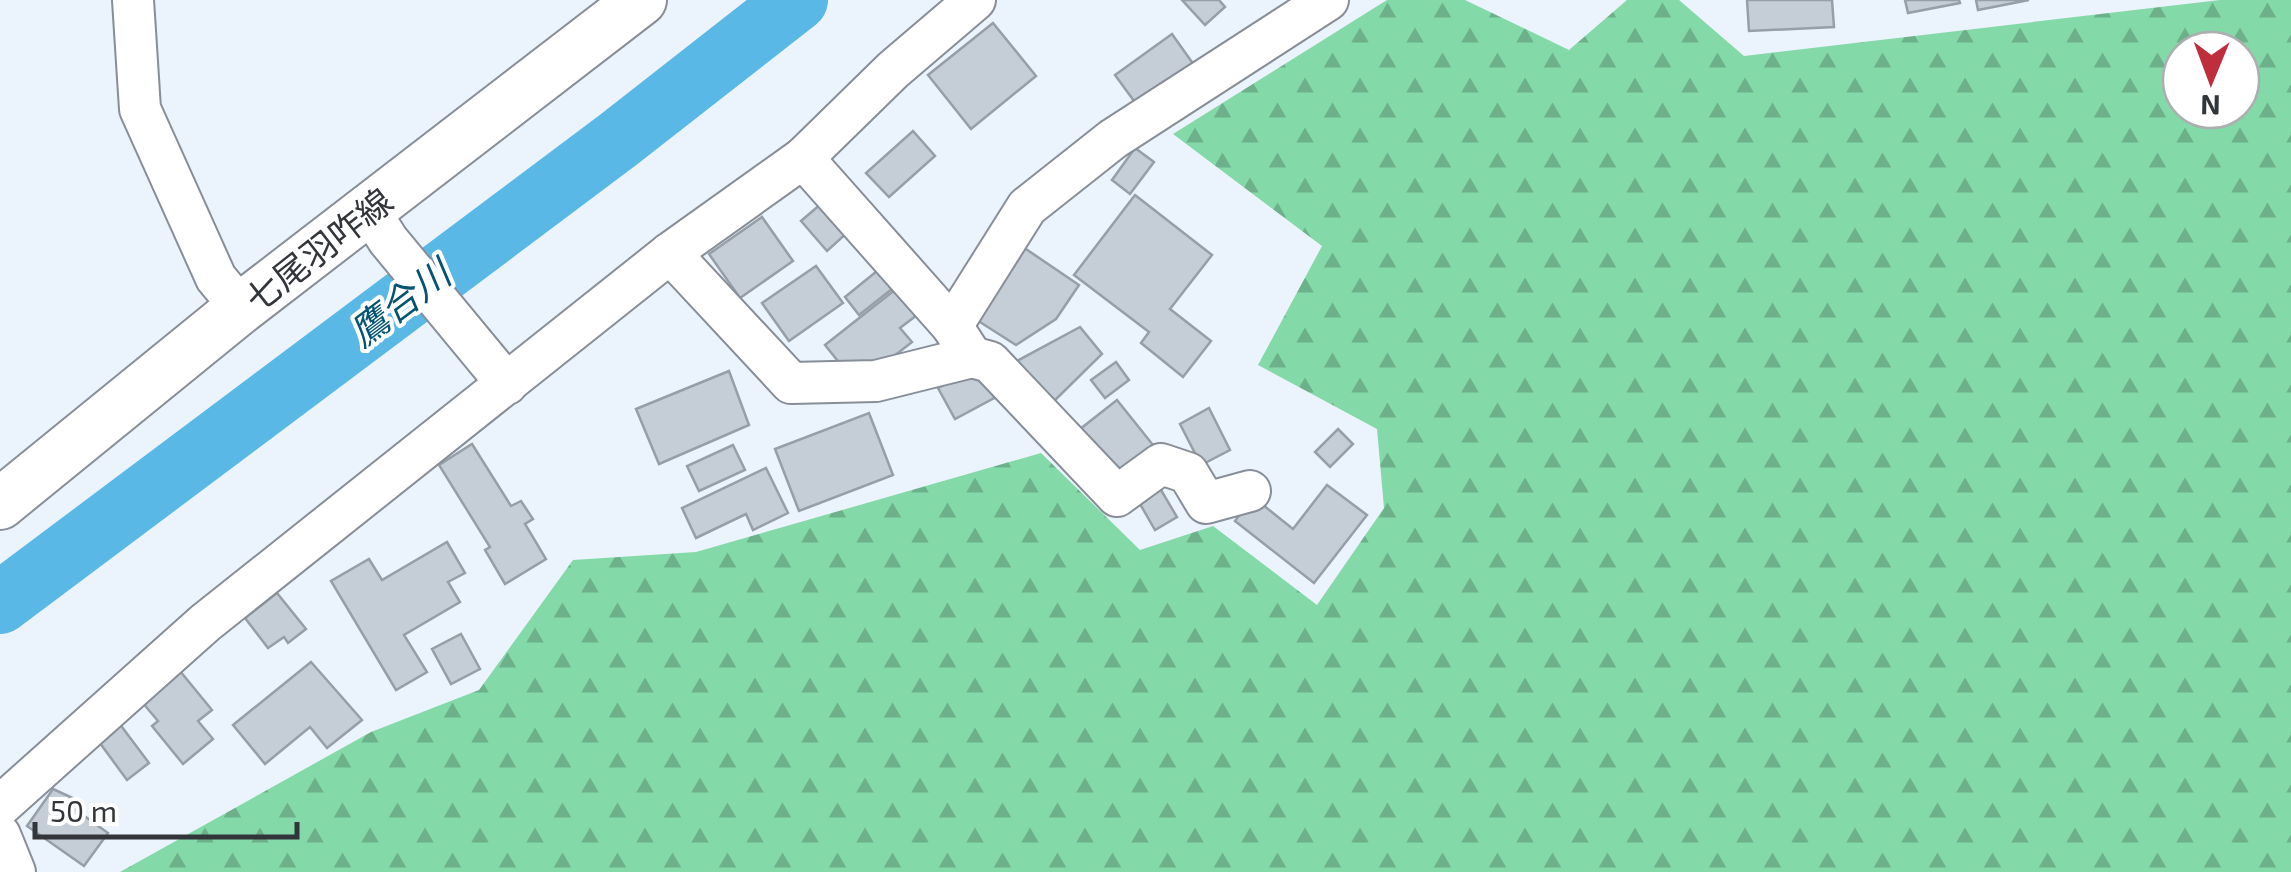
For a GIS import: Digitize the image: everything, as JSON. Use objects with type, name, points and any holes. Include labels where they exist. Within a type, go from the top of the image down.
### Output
[{"type":"main road","name":"七尾羽咋線","points":[[0,504],[242,308],[378,225],[641,0]]},
{"type":"street","points":[[133,0],[140,109],[216,278],[242,308]]},
{"type":"street","points":[[0,806],[205,623],[498,376],[804,158],[893,70],[976,0]]},
{"type":"street","points":[[670,253],[791,383],[876,381],[962,342],[1027,207],[1112,139],[1328,0]]},
{"type":"street","points":[[804,158],[962,342],[990,362],[1118,496],[1161,464],[1188,474],[1206,503],[1250,491]]},
{"type":"street","points":[[378,225],[498,376]]},
{"type":"street","points":[[0,835],[15,872]]},
{"type":"green space","points":[[1387,0],[1465,0],[1569,50],[1627,0],[1679,0],[1744,56],[2220,0],[2291,0],[2291,872],[120,872],[371,732],[479,690],[573,560],[696,552],[1041,453],[1140,550],[1213,526],[1317,605],[1384,508],[1377,429],[1258,365],[1322,246],[1173,134]]},
{"type":"building","points":[[1182,0],[1219,0],[1225,7],[1205,25]]},
{"type":"building","points":[[1747,0],[1832,0],[1834,27],[1749,31]]},
{"type":"building","points":[[1905,0],[1959,0],[1960,3],[1908,13]]},
{"type":"building","points":[[1976,0],[2029,0],[1978,10]]},
{"type":"building","points":[[993,23],[1036,76],[971,129],[928,75]]},
{"type":"building","points":[[1172,34],[1194,65],[1137,105],[1115,75]]},
{"type":"building","points":[[913,131],[935,156],[889,197],[866,173]]},
{"type":"building","points":[[1135,148],[1154,162],[1130,194],[1112,180]]},
{"type":"building","points":[[1135,195],[1212,255],[1170,309],[1211,341],[1183,377],[1141,343],[1149,332],[1074,275]]},
{"type":"building","points":[[822,203],[848,232],[827,251],[801,221]]},
{"type":"building","points":[[762,217],[793,261],[740,298],[709,254]]},
{"type":"building","points":[[1020,245],[1079,285],[1056,319],[1016,345],[972,317]]},
{"type":"building","points":[[816,266],[843,303],[789,341],[762,303]]},
{"type":"building","points":[[877,271],[892,289],[859,315],[845,297]]},
{"type":"building","points":[[896,289],[917,315],[900,328],[912,342],[871,374],[849,375],[825,345]]},
{"type":"building","points":[[1080,327],[1102,354],[1046,409],[1002,369]]},
{"type":"building","points":[[1116,362],[1129,380],[1105,398],[1091,380]]},
{"type":"building","points":[[982,365],[998,396],[955,419],[938,388]]},
{"type":"building","points":[[729,371],[749,425],[659,464],[636,409]]},
{"type":"building","points":[[1117,400],[1153,445],[1111,479],[1075,433]]},
{"type":"building","points":[[1209,408],[1230,450],[1201,465],[1180,424]]},
{"type":"building","points":[[869,413],[893,475],[799,511],[775,449]]},
{"type":"building","points":[[1338,429],[1353,444],[1330,467],[1315,452]]},
{"type":"building","points":[[472,444],[511,506],[521,501],[533,519],[525,524],[546,559],[505,584],[485,550],[490,547],[439,465]]},
{"type":"building","points":[[733,445],[745,470],[699,491],[687,466]]},
{"type":"building","points":[[766,468],[788,513],[753,530],[746,514],[696,538],[682,508]]},
{"type":"building","points":[[1158,485],[1177,517],[1155,530],[1136,497]]},
{"type":"building","points":[[1327,485],[1367,515],[1314,583],[1235,521],[1253,497],[1293,529]]},
{"type":"building","points":[[447,542],[465,573],[448,582],[460,602],[404,635],[427,672],[396,690],[331,581],[369,559],[382,580]]},
{"type":"building","points":[[277,593],[306,629],[288,643],[284,637],[268,648],[245,618]]},
{"type":"building","points":[[461,634],[480,669],[451,684],[432,649]]},
{"type":"building","points":[[311,662],[362,720],[327,748],[310,727],[265,764],[233,725]]},
{"type":"building","points":[[180,671],[212,710],[198,721],[213,739],[183,764],[152,726],[158,721],[142,702]]},
{"type":"building","points":[[116,719],[149,763],[127,780],[94,735]]},
{"type":"building","points":[[53,789],[77,800],[72,807],[108,833],[84,866],[27,826]]},
{"type":"waterway","name":"鷹合川","points":[[0,603],[618,140],[797,0]]}]
